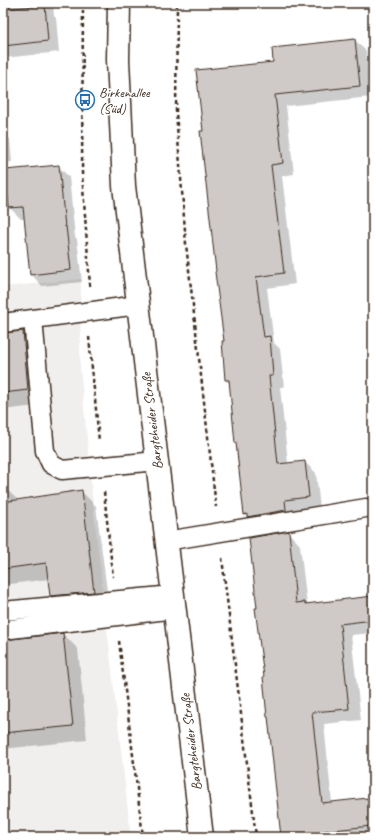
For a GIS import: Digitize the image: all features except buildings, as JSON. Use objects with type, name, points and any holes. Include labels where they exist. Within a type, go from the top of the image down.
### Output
[{"type":"main road","name":"Bargteheider Straße","points":[[119,3],[118,60],[124,186],[202,837]]},
{"type":"lane","points":[[3,323],[138,305]]},
{"type":"lane","points":[[33,319],[45,452],[47,458],[54,467],[62,470],[157,461]]},
{"type":"lane","points":[[166,541],[366,508]]},
{"type":"lane","points":[[3,610],[115,608],[174,602]]},
{"type":"lane","points":[[3,630],[115,608]]},
{"type":"path","points":[[83,3],[82,173],[91,301],[87,322],[115,608],[143,837]]},
{"type":"path","points":[[177,3],[176,112],[186,244],[256,837]]},
{"type":"shaded area","points":[[81,279],[80,365],[94,514],[131,837],[3,837],[3,287]]},
{"type":"place","name":"Birkenallee (Süd)","points":[[85,100]]}]
